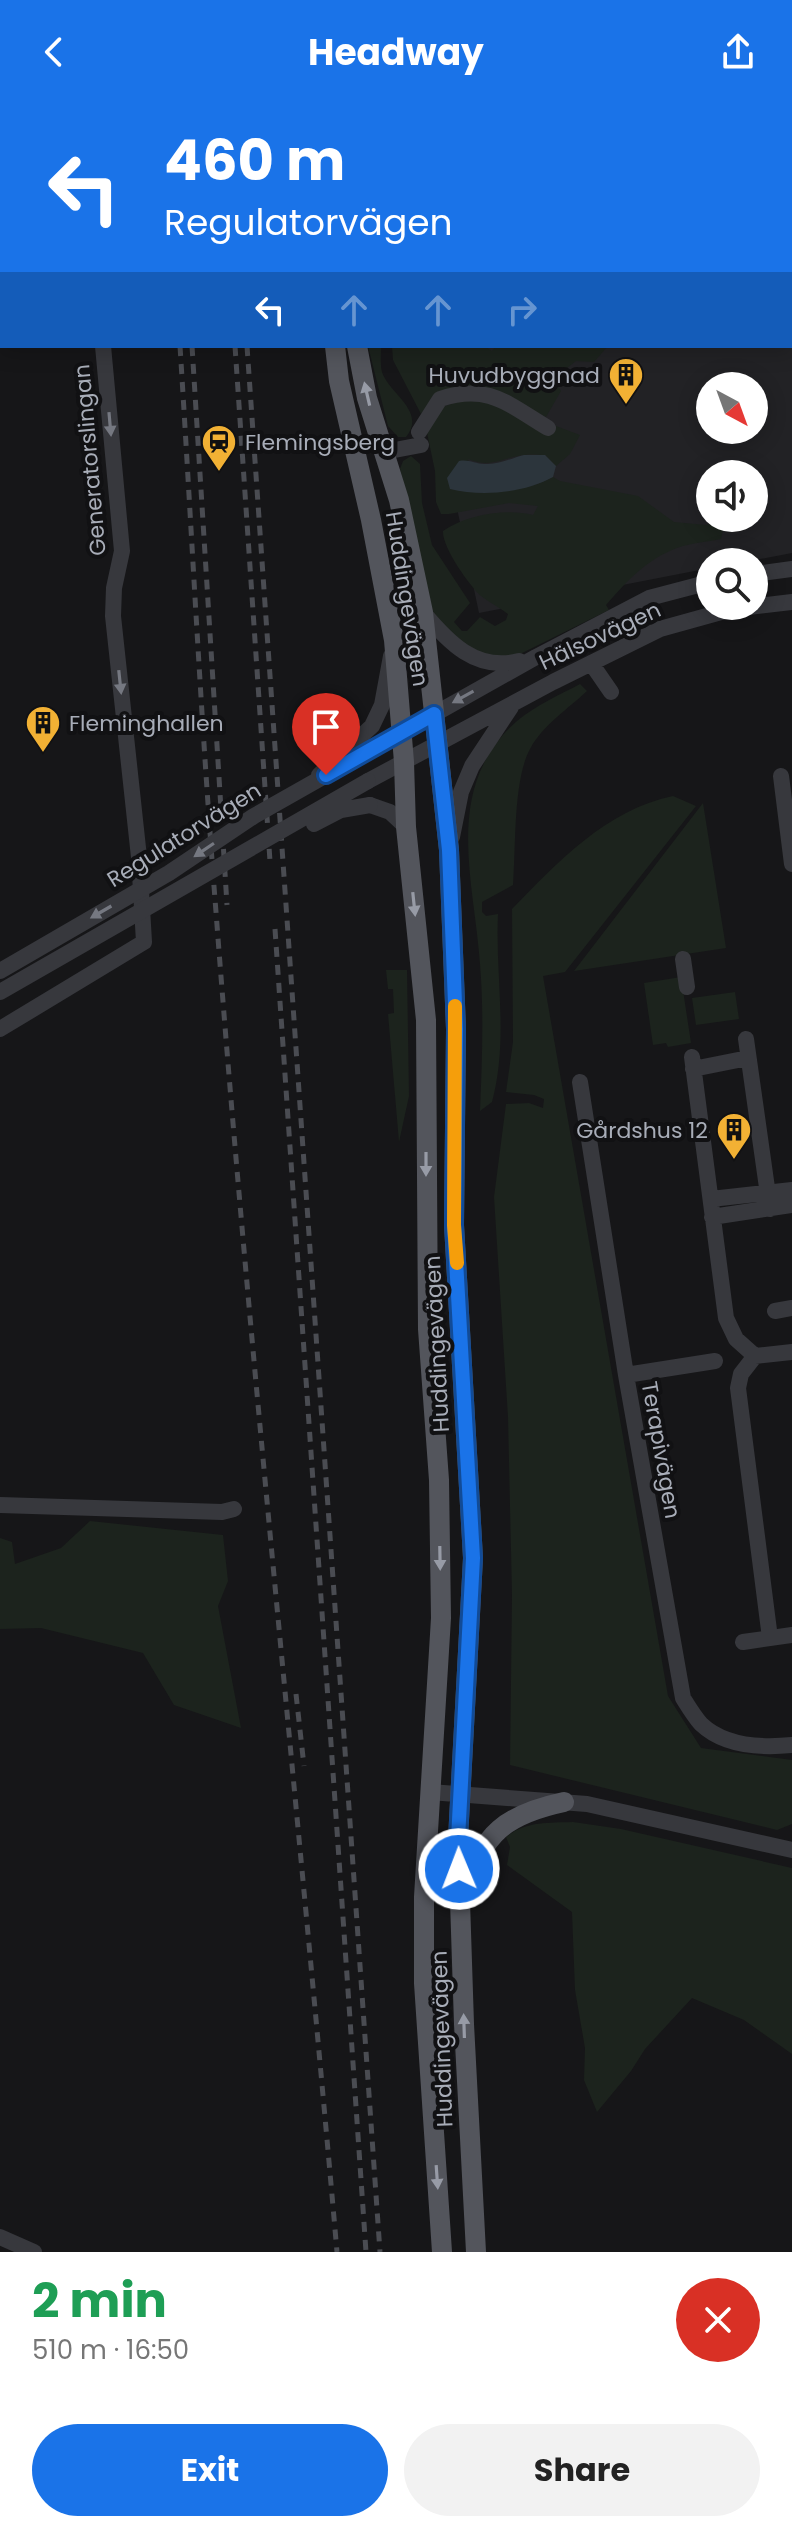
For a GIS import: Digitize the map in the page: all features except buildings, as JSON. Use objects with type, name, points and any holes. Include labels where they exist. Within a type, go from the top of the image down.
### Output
[{"type":"main road","name":"Huddingevägen","points":[[335,348],[339,381],[371,520],[394,640],[406,827],[426,1020],[428,1329],[439,1480],[441,1618],[424,1897],[424,1983],[442,2252]]},
{"type":"main road","name":"Huddingevägen","points":[[357,348],[367,398],[399,500],[423,612],[449,850],[456,1029],[454,1225],[473,1558],[458,1839],[476,2252]]},
{"type":"main road","points":[[462,1931],[473,1866],[489,1838],[524,1812],[564,1802]]},
{"type":"street","name":"Generatorslingan","points":[[0,1029],[144,942],[139,857],[113,616],[114,588],[122,551],[103,348]]},
{"type":"street","points":[[384,452],[420,439],[440,399],[463,392],[494,396],[548,428]]},
{"type":"street","points":[[768,572],[792,569]]},
{"type":"street","name":"Hälsovägen","points":[[434,714],[649,598],[696,586]]},
{"type":"street","name":"Hälsovägen","points":[[438,743],[660,629],[732,609],[792,602]]},
{"type":"street","points":[[423,612],[453,645],[480,661],[511,663],[536,657]]},
{"type":"street","points":[[366,744],[382,705],[394,640]]},
{"type":"street","points":[[591,663],[611,692]]},
{"type":"street","points":[[449,850],[461,792],[472,766],[514,702]]},
{"type":"street","name":"Regulatorvägen","points":[[0,971],[169,873],[366,744],[402,732],[434,714]]},
{"type":"street","name":"Regulatorvägen","points":[[0,992],[438,743]]},
{"type":"street","points":[[781,776],[792,864]]},
{"type":"street","points":[[162,900],[341,810],[370,805],[390,812],[406,827]]},
{"type":"street","points":[[683,959],[687,987]]},
{"type":"street","points":[[746,1039],[769,1200]]},
{"type":"street","points":[[748,1058],[693,1063],[726,1318],[736,1339],[755,1356]]},
{"type":"street","name":"Terapivägen","points":[[580,1082],[626,1375],[683,1698],[707,1729],[736,1742],[751,1746],[792,1745]]},
{"type":"street","points":[[712,1217],[792,1190]]},
{"type":"street","points":[[711,1199],[769,1200],[792,1205]]},
{"type":"street","points":[[775,1311],[792,1308]]},
{"type":"street","points":[[770,1638],[738,1388],[741,1374],[755,1356],[792,1352]]},
{"type":"street","points":[[626,1375],[715,1361]]},
{"type":"street","points":[[0,1505],[222,1512],[234,1509]]},
{"type":"street","points":[[743,1642],[792,1635]]},
{"type":"street","points":[[430,1792],[587,1804],[792,1850]]},
{"type":"street","points":[[0,2237],[25,2250]]},
{"type":"shaded area","points":[[368,348],[381,348],[382,372],[412,419],[406,437],[398,437],[388,426]]},
{"type":"shaded area","points":[[392,348],[487,348],[492,351],[494,348],[606,348],[594,362],[576,361],[553,379],[561,391],[546,417],[500,395],[436,397],[421,414],[393,360]]},
{"type":"shaded area","points":[[423,348],[792,348],[792,553],[768,558],[768,548],[696,548],[696,571],[479,613]]},
{"type":"shaded area","points":[[464,400],[497,404],[580,435],[570,454],[556,466],[545,455],[517,456],[491,463],[468,459],[478,493],[526,487],[553,477],[638,496],[674,522],[696,524],[696,532],[722,532],[721,539],[682,546],[656,558],[614,596],[606,605],[609,610],[514,657],[497,659],[461,647],[434,616],[400,469],[403,461],[411,456],[420,464],[422,503],[432,545],[470,603],[454,622],[462,631],[467,631],[480,617],[495,626],[506,620],[508,614],[481,596],[470,583],[451,556],[443,531],[486,514],[511,512],[533,515],[538,506],[509,503],[441,514],[436,502],[435,471],[426,428],[439,408]]},
{"type":"shaded area","points":[[524,455],[545,455],[556,466],[553,477],[529,487],[503,492],[476,493],[450,489],[447,478],[459,461],[490,464]]},
{"type":"shaded area","points":[[580,684],[587,691],[542,732],[525,762],[516,814],[513,885],[482,902],[482,912],[486,916],[498,914],[501,1031],[492,1102],[480,1111],[482,1001],[469,867],[471,804],[479,775],[494,747],[517,721]]},
{"type":"shaded area","points":[[673,796],[696,806],[565,972],[543,976],[668,1696],[701,1748],[792,1760],[792,1824],[777,1830],[510,1765],[512,1595],[508,1417],[494,1197],[506,1104],[529,1103],[543,1108],[544,1099],[506,1092],[513,1042],[512,909],[585,840],[626,813]]},
{"type":"shaded area","points":[[703,803],[726,948],[574,971]]},
{"type":"shaded area","points":[[386,970],[407,970],[409,1096],[399,1142],[388,1014],[394,1013],[393,989],[388,989]]},
{"type":"shaded area","points":[[681,977],[691,1043],[668,1047],[666,1043],[653,1045],[644,983]]},
{"type":"shaded area","points":[[735,992],[739,1019],[696,1025],[692,998]]},
{"type":"shaded area","points":[[90,1521],[223,1535],[228,1581],[218,1606],[241,1728],[174,1705],[143,1653],[41,1628],[0,1629],[0,1538],[12,1542],[15,1564],[61,1548]]},
{"type":"shaded area","points":[[573,1822],[621,1829],[792,1868],[792,2054],[744,2020],[692,1998],[645,2049],[597,2112],[584,2080],[585,2048],[575,1990],[572,1912],[507,1865],[510,1847],[506,1837],[521,1828],[538,1824]]},
{"type":"railway","points":[[180,348],[229,1080],[337,2252]]},
{"type":"railway","points":[[192,348],[227,905]]},
{"type":"railway","points":[[235,348],[270,861]]},
{"type":"railway","points":[[247,348],[380,2252]]},
{"type":"railway","points":[[275,929],[366,2252]]},
{"type":"railway","points":[[296,1694],[304,1766]]},
{"type":"slow traffic","points":[[455,1006],[454,1225],[457,1263]]},
{"type":"place","name":"Huvudbyggnad","points":[[626,406]]},
{"type":"place","name":"Flemingsberg","points":[[219,473]]},
{"type":"place","name":"Fleminghallen","points":[[43,754]]},
{"type":"place","name":"Gårdshus 12","points":[[734,1161]]},
{"type":"route","points":[[326,775],[434,714],[449,850],[456,1029],[454,1225],[473,1558],[459,1869]]}]
